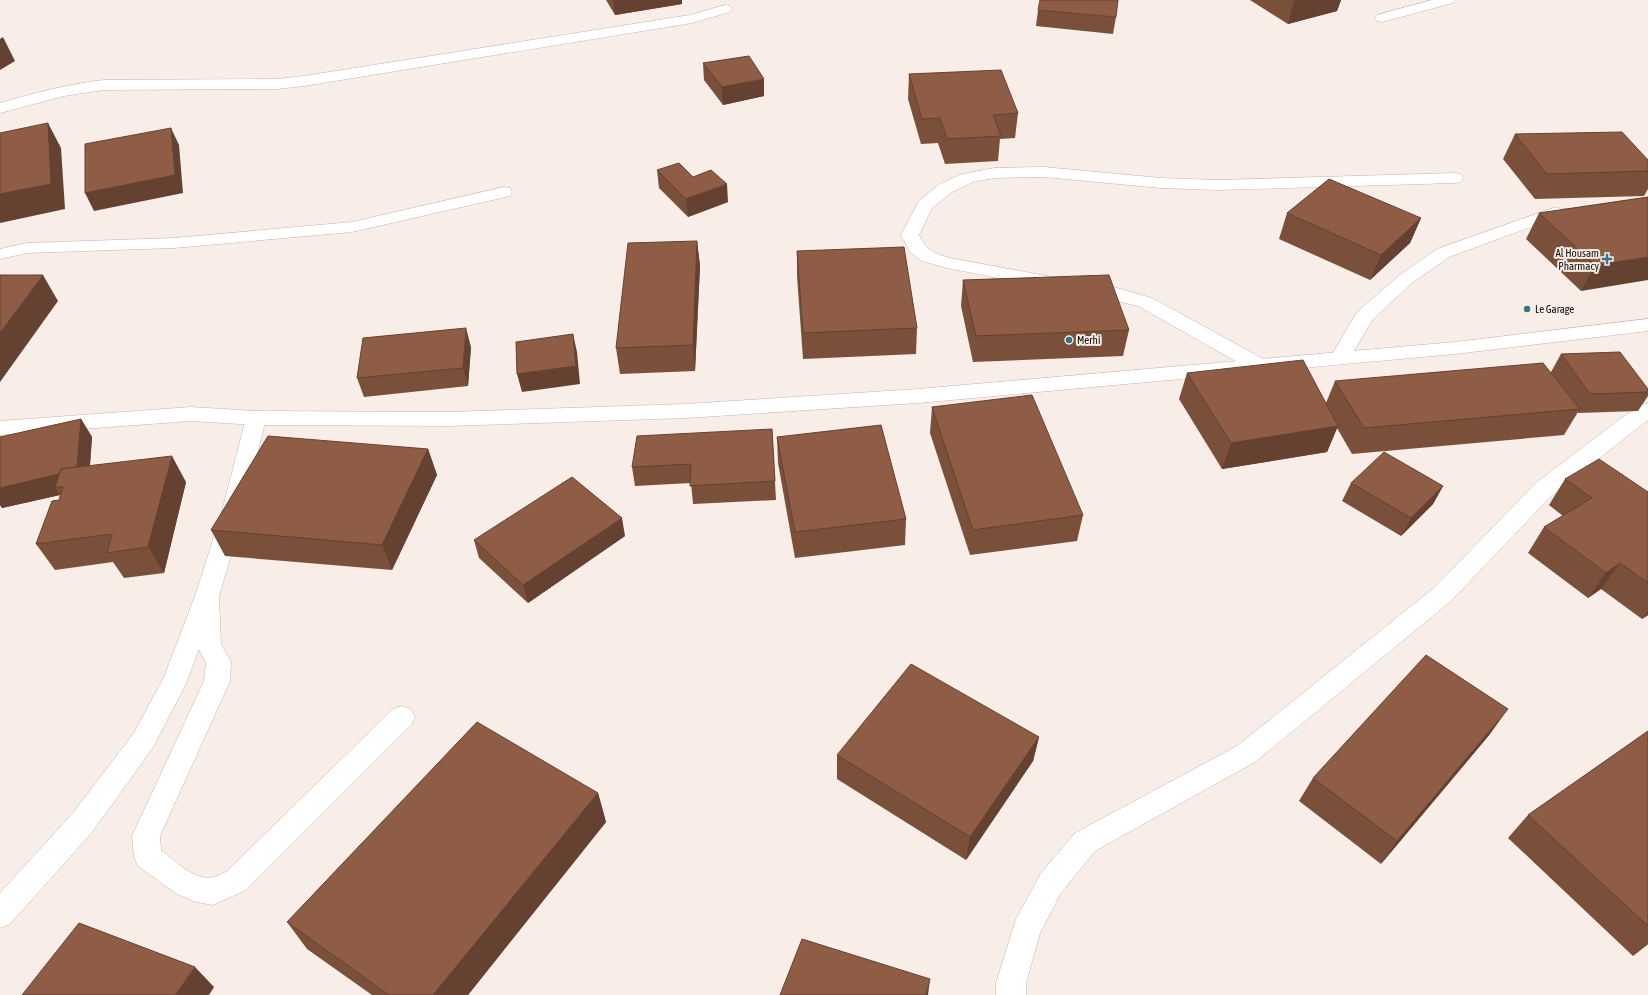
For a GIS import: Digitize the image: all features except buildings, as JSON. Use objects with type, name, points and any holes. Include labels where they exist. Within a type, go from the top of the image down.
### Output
[{"type":"street","points":[[1382,18],[1448,0]]},
{"type":"street","points":[[0,108],[84,86],[276,84],[304,81],[692,19],[725,9]]},
{"type":"street","points":[[1260,366],[1145,302],[1110,292],[947,263],[928,257],[916,248],[910,235],[925,205],[946,188],[968,178],[995,173],[1044,172],[1161,183],[1216,185],[1455,178]]},
{"type":"street","points":[[0,254],[27,248],[174,243],[352,227],[504,192]]},
{"type":"street","points":[[1340,358],[1364,316],[1406,279],[1443,252],[1553,213],[1585,213]]},
{"type":"street","points":[[0,428],[191,414],[256,418],[449,419],[686,411],[925,395],[1260,366],[1455,348],[1648,325]]},
{"type":"street","points":[[1011,995],[1011,982],[1026,929],[1051,883],[1085,842],[1246,754],[1443,594],[1544,489],[1627,424],[1648,410]]},
{"type":"street","points":[[0,914],[83,822],[143,741],[176,679],[208,596],[232,515],[256,418]]},
{"type":"street","points":[[208,596],[209,646],[218,662],[217,681],[146,836],[148,857],[177,879],[198,889],[212,891],[236,881],[402,717]]},
{"type":"place","name":"Al Housam Pharmacy","points":[[1607,259]]},
{"type":"place","name":"Le Garage","points":[[1527,309]]},
{"type":"place","name":"Merhi","points":[[1069,340]]}]
